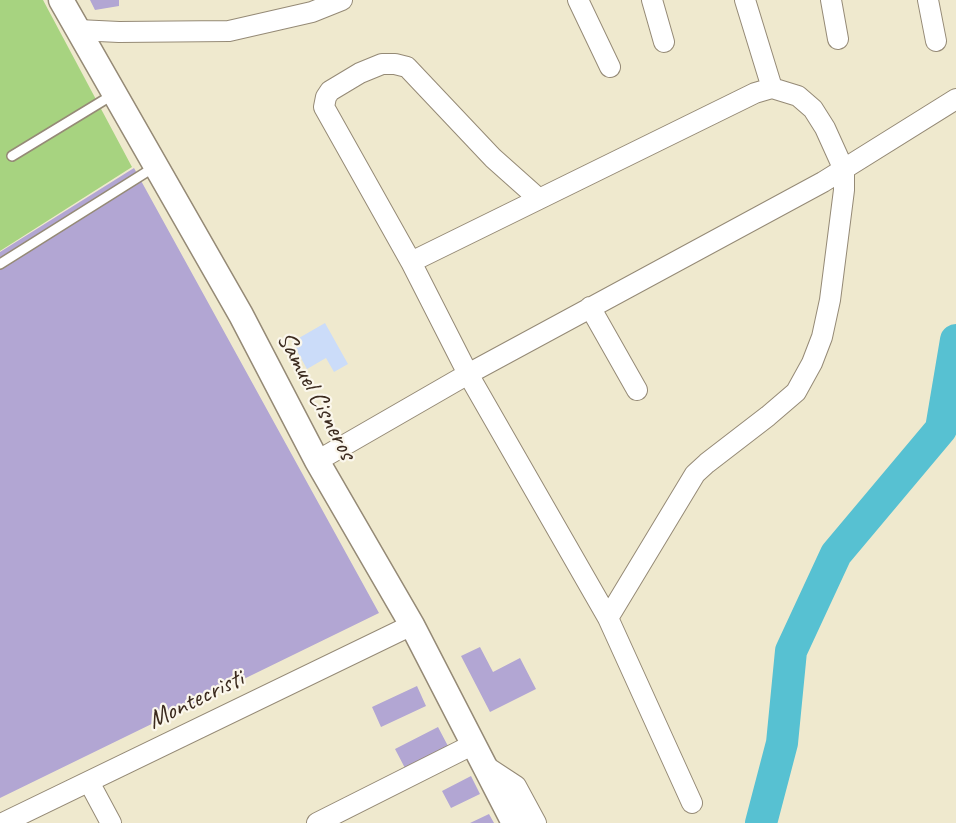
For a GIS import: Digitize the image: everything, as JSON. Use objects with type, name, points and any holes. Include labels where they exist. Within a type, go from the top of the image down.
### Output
[{"type":"street","name":"Samuel Cisneros","points":[[61,0],[241,315],[317,461],[412,625],[514,823]]},
{"type":"street","points":[[78,30],[119,32],[229,30],[312,12],[340,0]]},
{"type":"street","points":[[578,0],[610,67]]},
{"type":"street","points":[[652,0],[664,42]]},
{"type":"street","points":[[745,0],[772,88]]},
{"type":"street","points":[[831,0],[838,39]]},
{"type":"street","points":[[928,0],[936,41]]},
{"type":"street","points":[[539,199],[485,151],[407,67],[382,64],[360,73],[330,91],[326,97],[324,107],[411,262],[468,374],[608,618],[692,803]]},
{"type":"street","points":[[411,262],[755,93],[772,88],[798,96],[813,109],[825,128],[844,170],[844,190],[830,300],[822,337],[812,363],[796,392],[695,474],[608,618]]},
{"type":"street","points":[[317,461],[468,374],[844,170],[956,99]]},
{"type":"street","points":[[590,307],[637,390]]},
{"type":"street","name":"Montecristi","points":[[3,823],[412,625]]},
{"type":"street","points":[[317,823],[479,754],[516,786],[536,823]]},
{"type":"street","points":[[89,782],[111,823]]},
{"type":"lane","points":[[12,156],[114,94]]},
{"type":"lane","points":[[0,264],[156,166]]},
{"type":"shaded area","points":[[325,323],[348,364],[334,372],[326,358],[307,369],[292,342]]},
{"type":"green space","points":[[0,0],[43,0],[132,167],[0,251]]},
{"type":"building","points":[[90,0],[119,0],[119,6],[95,10]]},
{"type":"building","points":[[134,168],[379,613],[0,798],[0,252]]},
{"type":"building","points":[[480,647],[493,672],[520,658],[536,689],[490,712],[461,656]]},
{"type":"building","points":[[417,686],[426,706],[381,727],[372,707]]},
{"type":"building","points":[[438,727],[449,748],[406,770],[395,749]]},
{"type":"building","points":[[471,776],[480,794],[451,808],[442,791]]},
{"type":"building","points":[[489,814],[494,823],[470,823]]},
{"type":"waterway","points":[[761,823],[782,743],[791,651],[836,554],[941,429],[956,340]]}]
